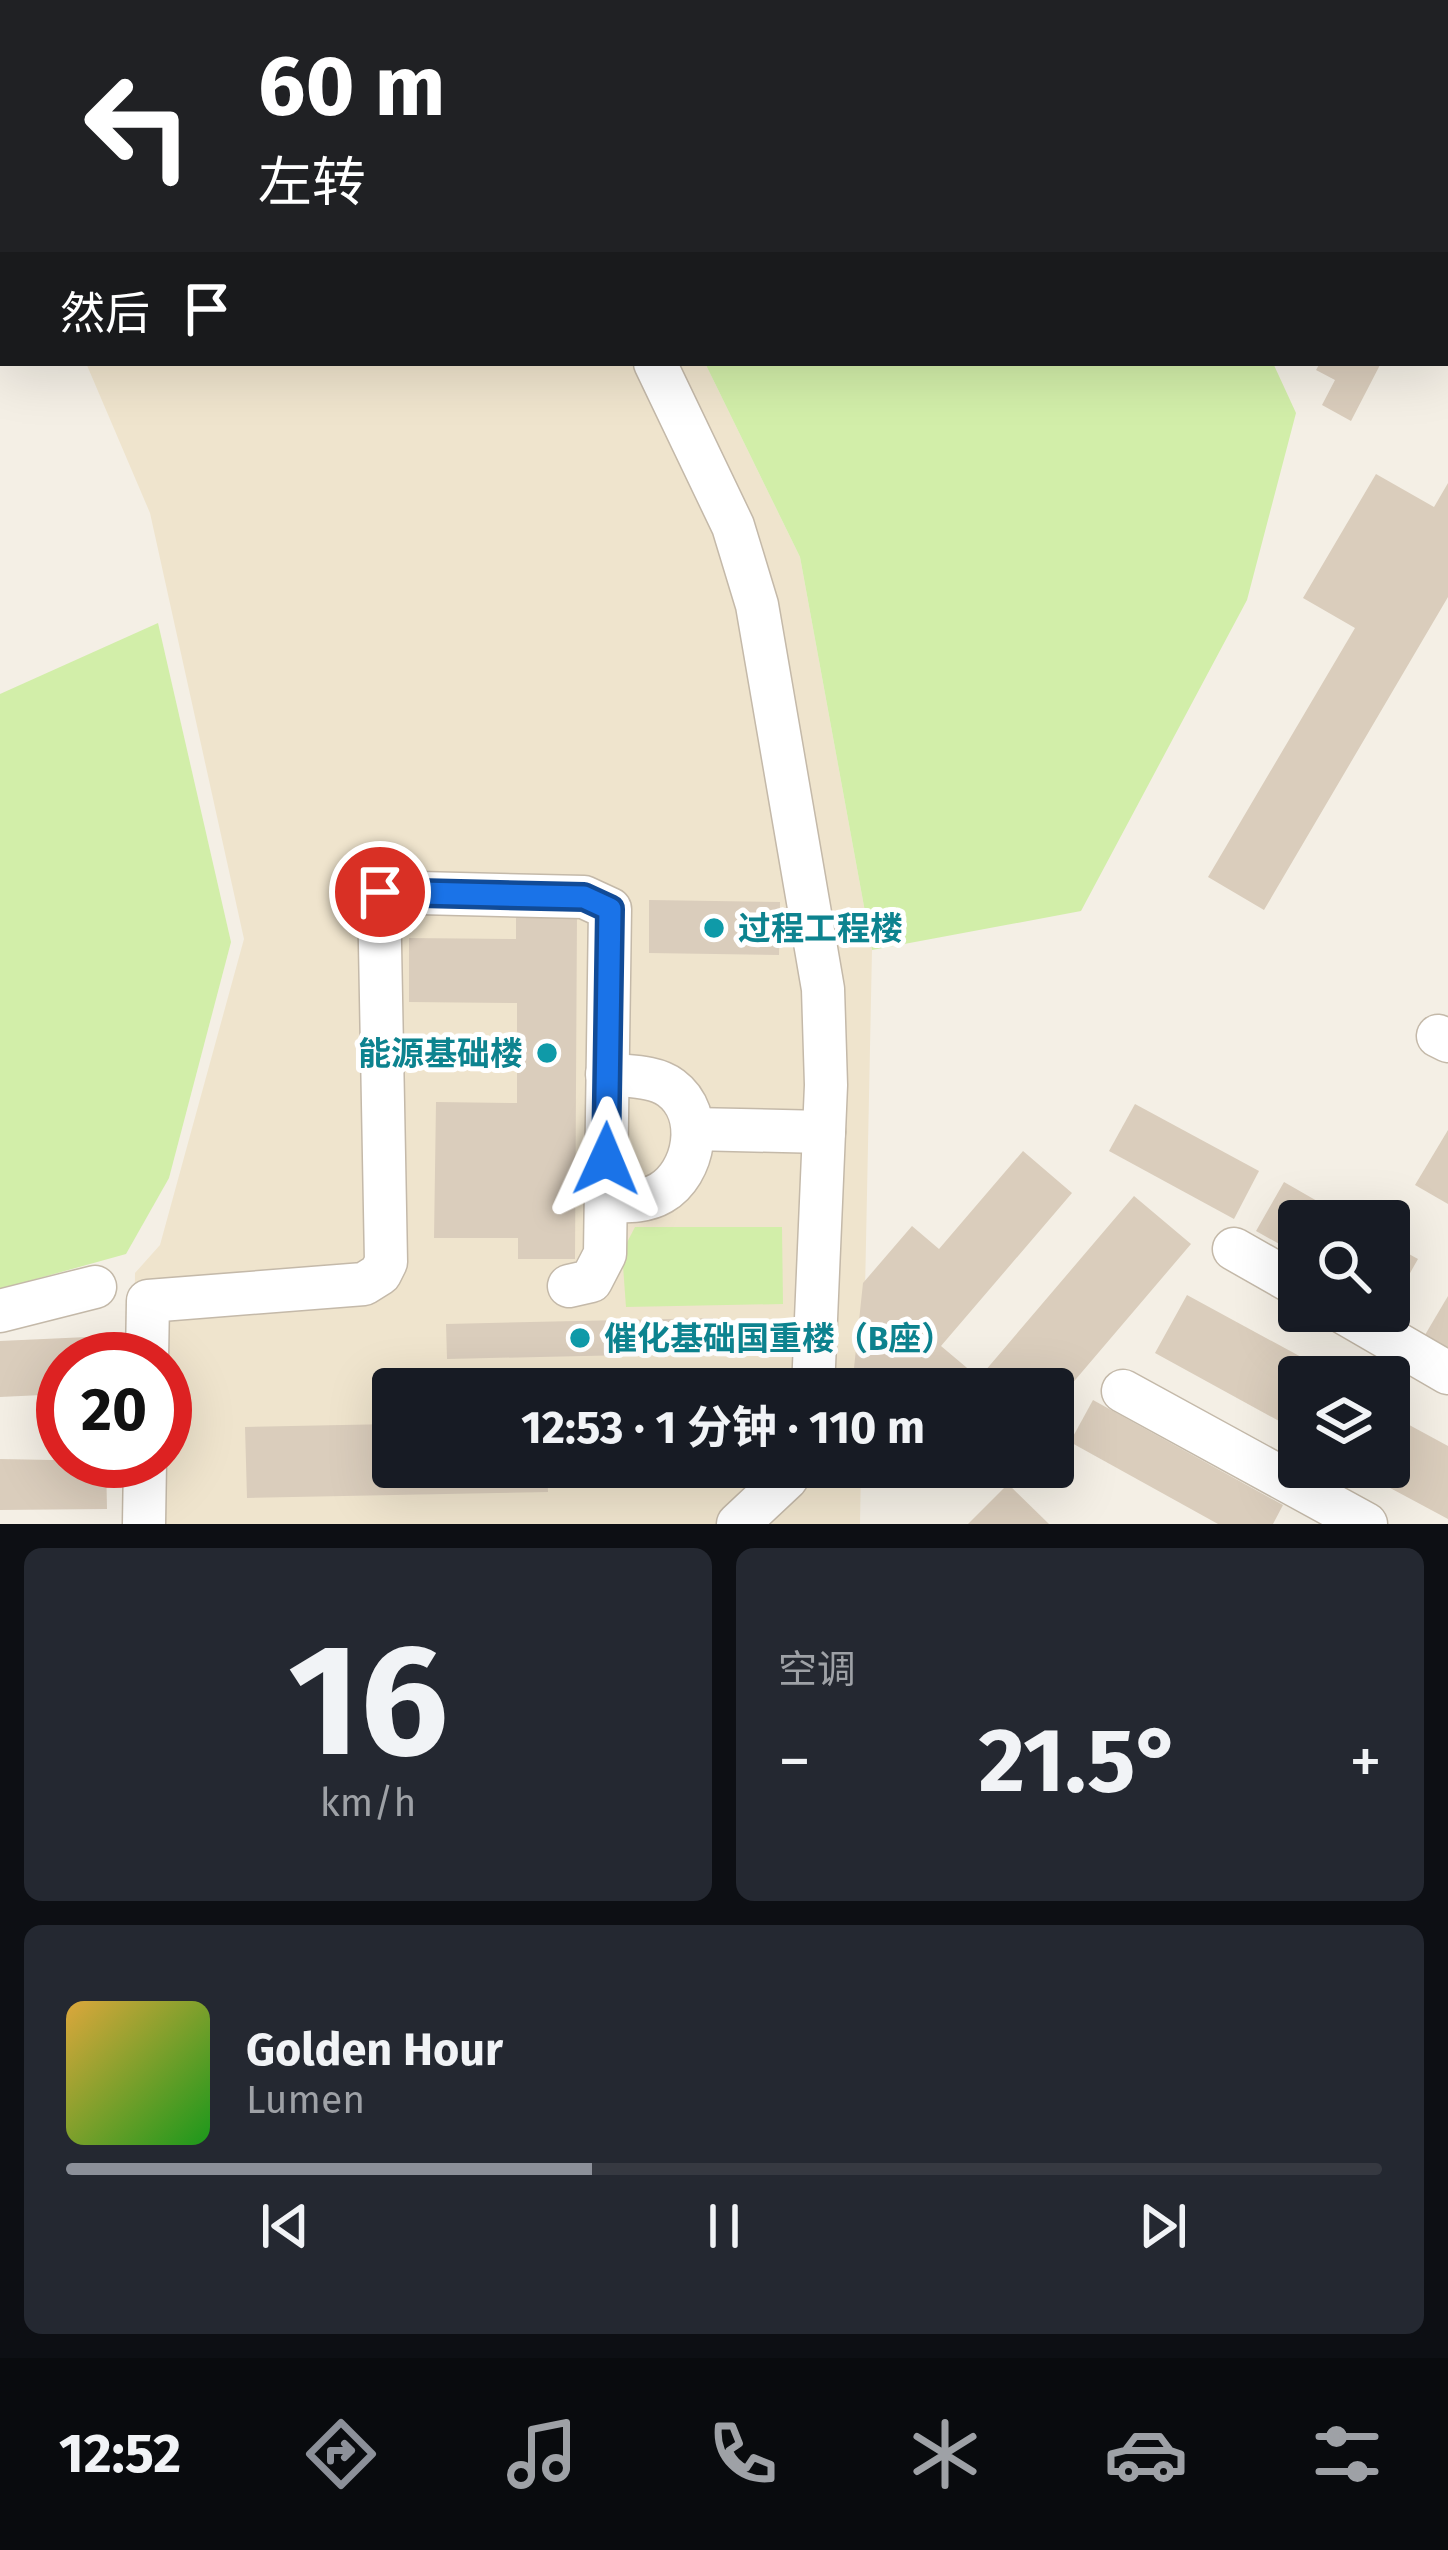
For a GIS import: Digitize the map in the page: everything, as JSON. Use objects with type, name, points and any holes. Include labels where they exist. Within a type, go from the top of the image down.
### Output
[{"type":"street","points":[[656,366],[733,526],[758,605],[823,989],[826,1085],[815,1368]]},
{"type":"street","points":[[147,1332],[148,1301],[364,1284],[380,1274],[386,1262],[380,892],[584,897],[610,909],[605,1253],[591,1282],[569,1286]]},
{"type":"street","points":[[606,1201],[644,1201],[664,1192],[690,1156],[693,1130],[673,1089],[653,1080],[607,1074]]},
{"type":"street","points":[[693,1130],[824,1132]]},
{"type":"street","points":[[1234,1249],[1278,1274]]},
{"type":"street","points":[[0,1311],[94,1287]]},
{"type":"street","points":[[1377,1332],[1448,1373]]},
{"type":"street","points":[[1124,1391],[1366,1524]]},
{"type":"street","points":[[144,1524],[145,1488]]},
{"type":"street","points":[[738,1524],[777,1488]]},
{"type":"shaded area","points":[[87,366],[706,366],[800,557],[872,950],[863,1368],[372,1368],[372,1488],[861,1488],[860,1524],[131,1524],[150,1488],[192,1488],[192,1332],[134,1332],[135,1273],[160,1245],[244,939],[150,513]]},
{"type":"green space","points":[[706,366],[1274,366],[1296,413],[1247,600],[1081,911],[872,950],[800,557]]},
{"type":"green space","points":[[158,623],[231,942],[169,1178],[126,1254],[0,1289],[0,694]]},
{"type":"green space","points":[[635,1227],[782,1227],[783,1304],[626,1307],[622,1252]]},
{"type":"building","points":[[1318,366],[1379,366],[1351,421],[1322,405],[1335,380],[1316,370]]},
{"type":"building","points":[[1376,474],[1434,507],[1448,483],[1448,597],[1264,910],[1208,877],[1355,628],[1303,598]]},
{"type":"building","name":"过程工程楼","points":[[649,900],[780,902],[779,955],[649,953]]},
{"type":"building","name":"能源基础楼","points":[[516,912],[577,913],[575,1259],[518,1259],[518,1238],[434,1238],[436,1102],[517,1103],[517,1003],[409,1002],[409,938],[516,939]]},
{"type":"building","points":[[1135,1104],[1259,1171],[1234,1219],[1109,1151]]},
{"type":"building","points":[[1448,1130],[1448,1204],[1415,1185]]},
{"type":"building","points":[[1023,1151],[1072,1193],[941,1346],[967,1368],[854,1368],[863,1283],[912,1226],[939,1249]]},
{"type":"building","points":[[1284,1182],[1315,1200],[1278,1200],[1278,1243],[1256,1231]]},
{"type":"building","points":[[1134,1196],[1191,1244],[1074,1381],[1074,1368],[988,1368]]},
{"type":"building","points":[[1187,1295],[1299,1356],[1278,1356],[1278,1420],[1155,1353]]},
{"type":"building","points":[[1448,1296],[1448,1355],[1422,1340]]},
{"type":"building","name":"催化基础国重楼（B座）","points":[[713,1318],[714,1353],[447,1359],[446,1324]]},
{"type":"building","points":[[36,1339],[36,1395],[0,1397],[0,1341]]},
{"type":"building","points":[[1093,1400],[1283,1505],[1273,1524],[1218,1524],[1074,1444],[1074,1435]]},
{"type":"building","points":[[372,1424],[372,1488],[548,1488],[548,1492],[247,1498],[245,1427]]},
{"type":"building","points":[[1410,1425],[1448,1446],[1448,1519],[1390,1488],[1410,1488]]},
{"type":"building","points":[[0,1459],[36,1460],[36,1488],[107,1488],[107,1509],[0,1510]]},
{"type":"building","points":[[1004,1488],[1012,1488],[1049,1524],[968,1524]]},
{"type":"place","name":"过程工程楼","points":[[714,928]]},
{"type":"place","name":"能源基础楼","points":[[547,1053]]},
{"type":"place","name":"催化基础国重楼（B座）","points":[[580,1338]]},
{"type":"route","points":[[380,892],[584,897],[610,909],[606,1159]]}]
